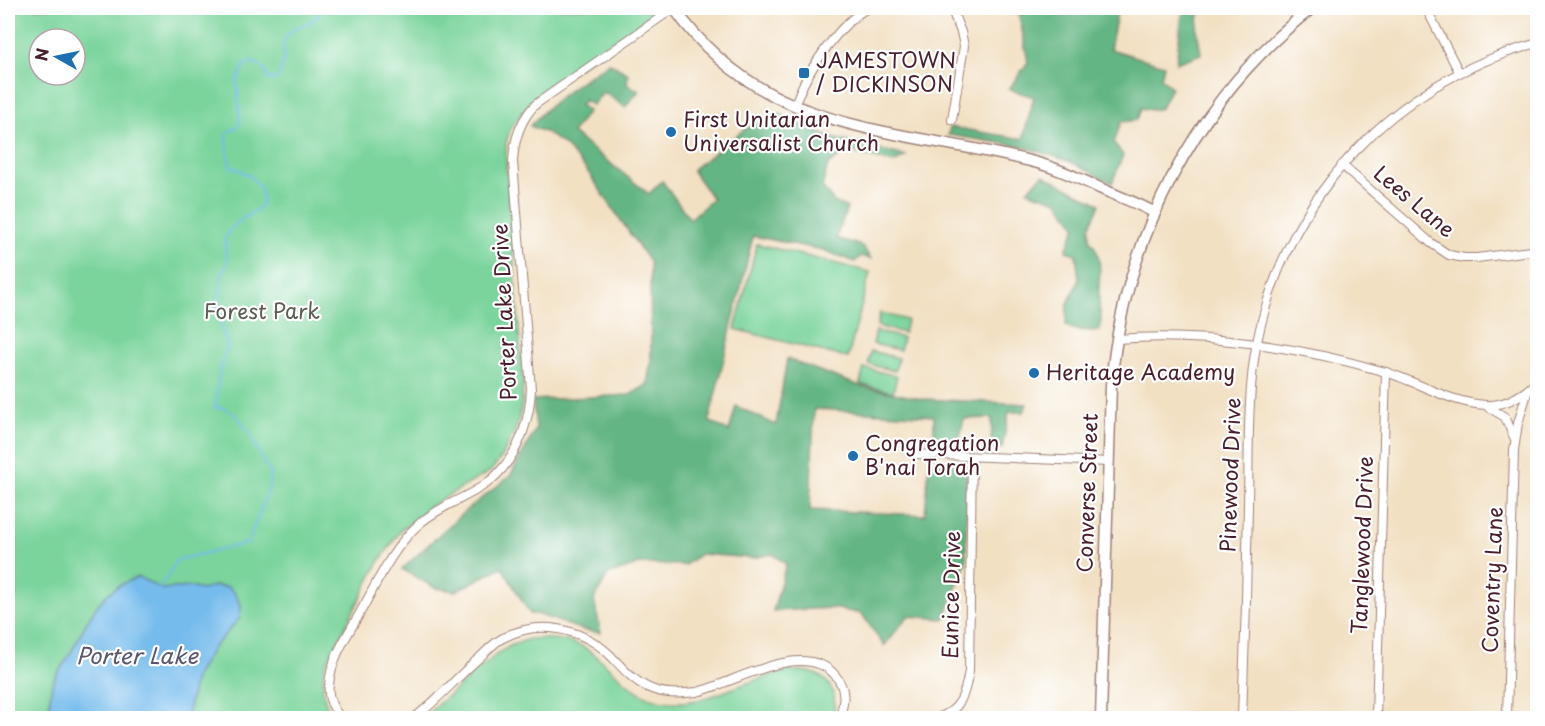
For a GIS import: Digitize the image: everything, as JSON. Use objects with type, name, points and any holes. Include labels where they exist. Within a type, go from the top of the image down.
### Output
[{"type":"main road","points":[[674,8],[693,32],[732,68],[763,91],[795,106],[848,125],[1033,161],[1086,180],[1155,213]]},
{"type":"main road","name":"Converse Street","points":[[1101,718],[1111,385],[1117,339],[1134,270],[1146,234],[1180,160],[1214,108],[1247,68],[1312,8]]},
{"type":"street","name":"Porter Lake Drive","points":[[341,718],[330,700],[328,686],[331,673],[345,638],[381,573],[418,524],[440,508],[491,481],[509,460],[525,427],[531,389],[513,162],[514,143],[522,121],[536,104],[674,8]]},
{"type":"street","points":[[795,106],[798,93],[810,71],[851,19],[864,8]]},
{"type":"street","points":[[951,8],[964,46],[952,120]]},
{"type":"street","points":[[1290,8],[1299,18]]},
{"type":"street","points":[[1426,8],[1459,72]]},
{"type":"street","name":"Pinewood Drive","points":[[1242,718],[1253,378],[1257,344],[1273,286],[1287,252],[1317,200],[1342,165],[1363,141],[1393,116],[1459,72],[1496,56],[1538,43]]},
{"type":"street","name":"Lees Lane","points":[[1342,165],[1431,243],[1449,255],[1477,258],[1538,250]]},
{"type":"street","points":[[1117,339],[1179,338],[1257,344],[1329,357],[1386,372],[1459,401],[1486,405],[1503,404],[1528,390],[1538,381]]},
{"type":"street","name":"Tanglewood Drive","points":[[1376,718],[1386,372]]},
{"type":"street","name":"Coventry Lane","points":[[1507,718],[1515,442],[1528,390]]},
{"type":"street","name":"Coventry Lane","points":[[1486,405],[1505,417],[1511,426],[1515,442]]},
{"type":"street","points":[[915,454],[1109,462]]},
{"type":"street","name":"Eunice Drive","points":[[937,718],[951,712],[962,701],[969,672],[972,457]]},
{"type":"street","points":[[414,718],[503,638],[528,629],[553,628],[588,638],[640,684],[656,691],[697,692],[785,662],[814,662],[832,672],[843,687],[844,701],[840,718],[846,718]]},
{"type":"green space","name":"Forest Park","points":[[8,8],[657,8],[659,10],[530,102],[511,127],[506,143],[506,161],[523,382],[522,404],[517,426],[503,455],[491,471],[435,503],[401,530],[379,562],[325,666],[323,693],[333,718],[8,718]]},
{"type":"green space","points":[[1018,8],[1118,8],[1110,49],[1164,65],[1161,78],[1171,87],[1161,108],[1152,110],[1141,108],[1137,120],[1121,122],[1114,143],[1123,155],[1112,183],[1069,161],[1021,146],[948,135],[950,127],[1023,139],[1034,97],[1009,89],[1028,62]]},
{"type":"green space","points":[[1185,8],[1200,8],[1197,29],[1201,54],[1176,63],[1182,15]]},
{"type":"green space","points":[[610,63],[628,74],[627,84],[639,91],[625,107],[604,92],[592,105],[585,100],[580,105],[588,111],[572,133],[649,194],[662,181],[690,219],[713,199],[692,170],[745,129],[780,114],[828,137],[906,156],[894,163],[848,151],[828,165],[822,187],[834,202],[847,208],[836,238],[862,246],[871,259],[861,256],[855,262],[823,250],[753,236],[709,421],[729,432],[736,406],[776,425],[787,359],[860,386],[922,399],[1027,404],[1024,412],[1009,412],[1002,448],[991,450],[992,418],[964,419],[957,449],[934,446],[934,416],[814,409],[810,510],[925,515],[929,463],[967,465],[966,562],[944,619],[908,616],[884,646],[862,614],[833,608],[773,611],[786,564],[772,554],[752,558],[700,554],[685,565],[639,564],[608,575],[594,600],[601,633],[583,630],[537,614],[530,614],[502,567],[456,591],[435,588],[402,569],[465,511],[510,476],[536,429],[533,400],[630,395],[647,385],[651,360],[650,263],[586,169],[564,145],[547,133],[530,126],[567,91]]},
{"type":"green space","points":[[1043,175],[1100,204],[1090,226],[1090,240],[1098,255],[1100,270],[1101,321],[1099,331],[1076,330],[1066,326],[1067,306],[1079,279],[1076,254],[1066,251],[1076,226],[1058,201],[1027,191]]},
{"type":"green space","points":[[757,244],[870,272],[848,358],[735,329]]},
{"type":"green space","points":[[880,313],[907,320],[904,333],[877,326]]},
{"type":"green space","points":[[876,331],[903,338],[900,350],[873,344]]},
{"type":"green space","points":[[871,351],[898,358],[895,371],[868,364]]},
{"type":"green space","points":[[864,368],[897,376],[893,392],[860,384]]},
{"type":"green space","points":[[529,639],[560,640],[579,645],[593,653],[640,693],[671,702],[684,702],[719,694],[779,673],[797,671],[814,673],[827,682],[834,694],[833,716],[832,718],[422,718],[498,653]]},
{"type":"water","name":"Porter Lake","points":[[139,577],[161,589],[190,587],[202,590],[214,586],[228,587],[241,605],[240,618],[213,648],[195,678],[188,712],[183,718],[48,718],[53,682],[96,607],[113,590]]},
{"type":"waterway","points":[[159,590],[177,560],[248,543],[269,488],[270,472],[250,433],[237,416],[224,408],[215,408],[220,370],[227,345],[217,313],[222,274],[228,263],[225,238],[236,224],[259,209],[262,201],[260,189],[255,181],[248,174],[230,166],[227,133],[240,123],[237,82],[244,65],[256,63],[262,67],[268,79],[277,79],[284,61],[284,40],[294,29],[315,19],[323,8]]},
{"type":"place","name":"JAMESTOWN / DICKINSON","points":[[804,73]]},
{"type":"place","name":"First Unitarian Universalist Church","points":[[671,132]]},
{"type":"place","name":"Heritage Academy","points":[[1034,373]]},
{"type":"place","name":"Congregation B'nai Torah","points":[[853,456]]}]
